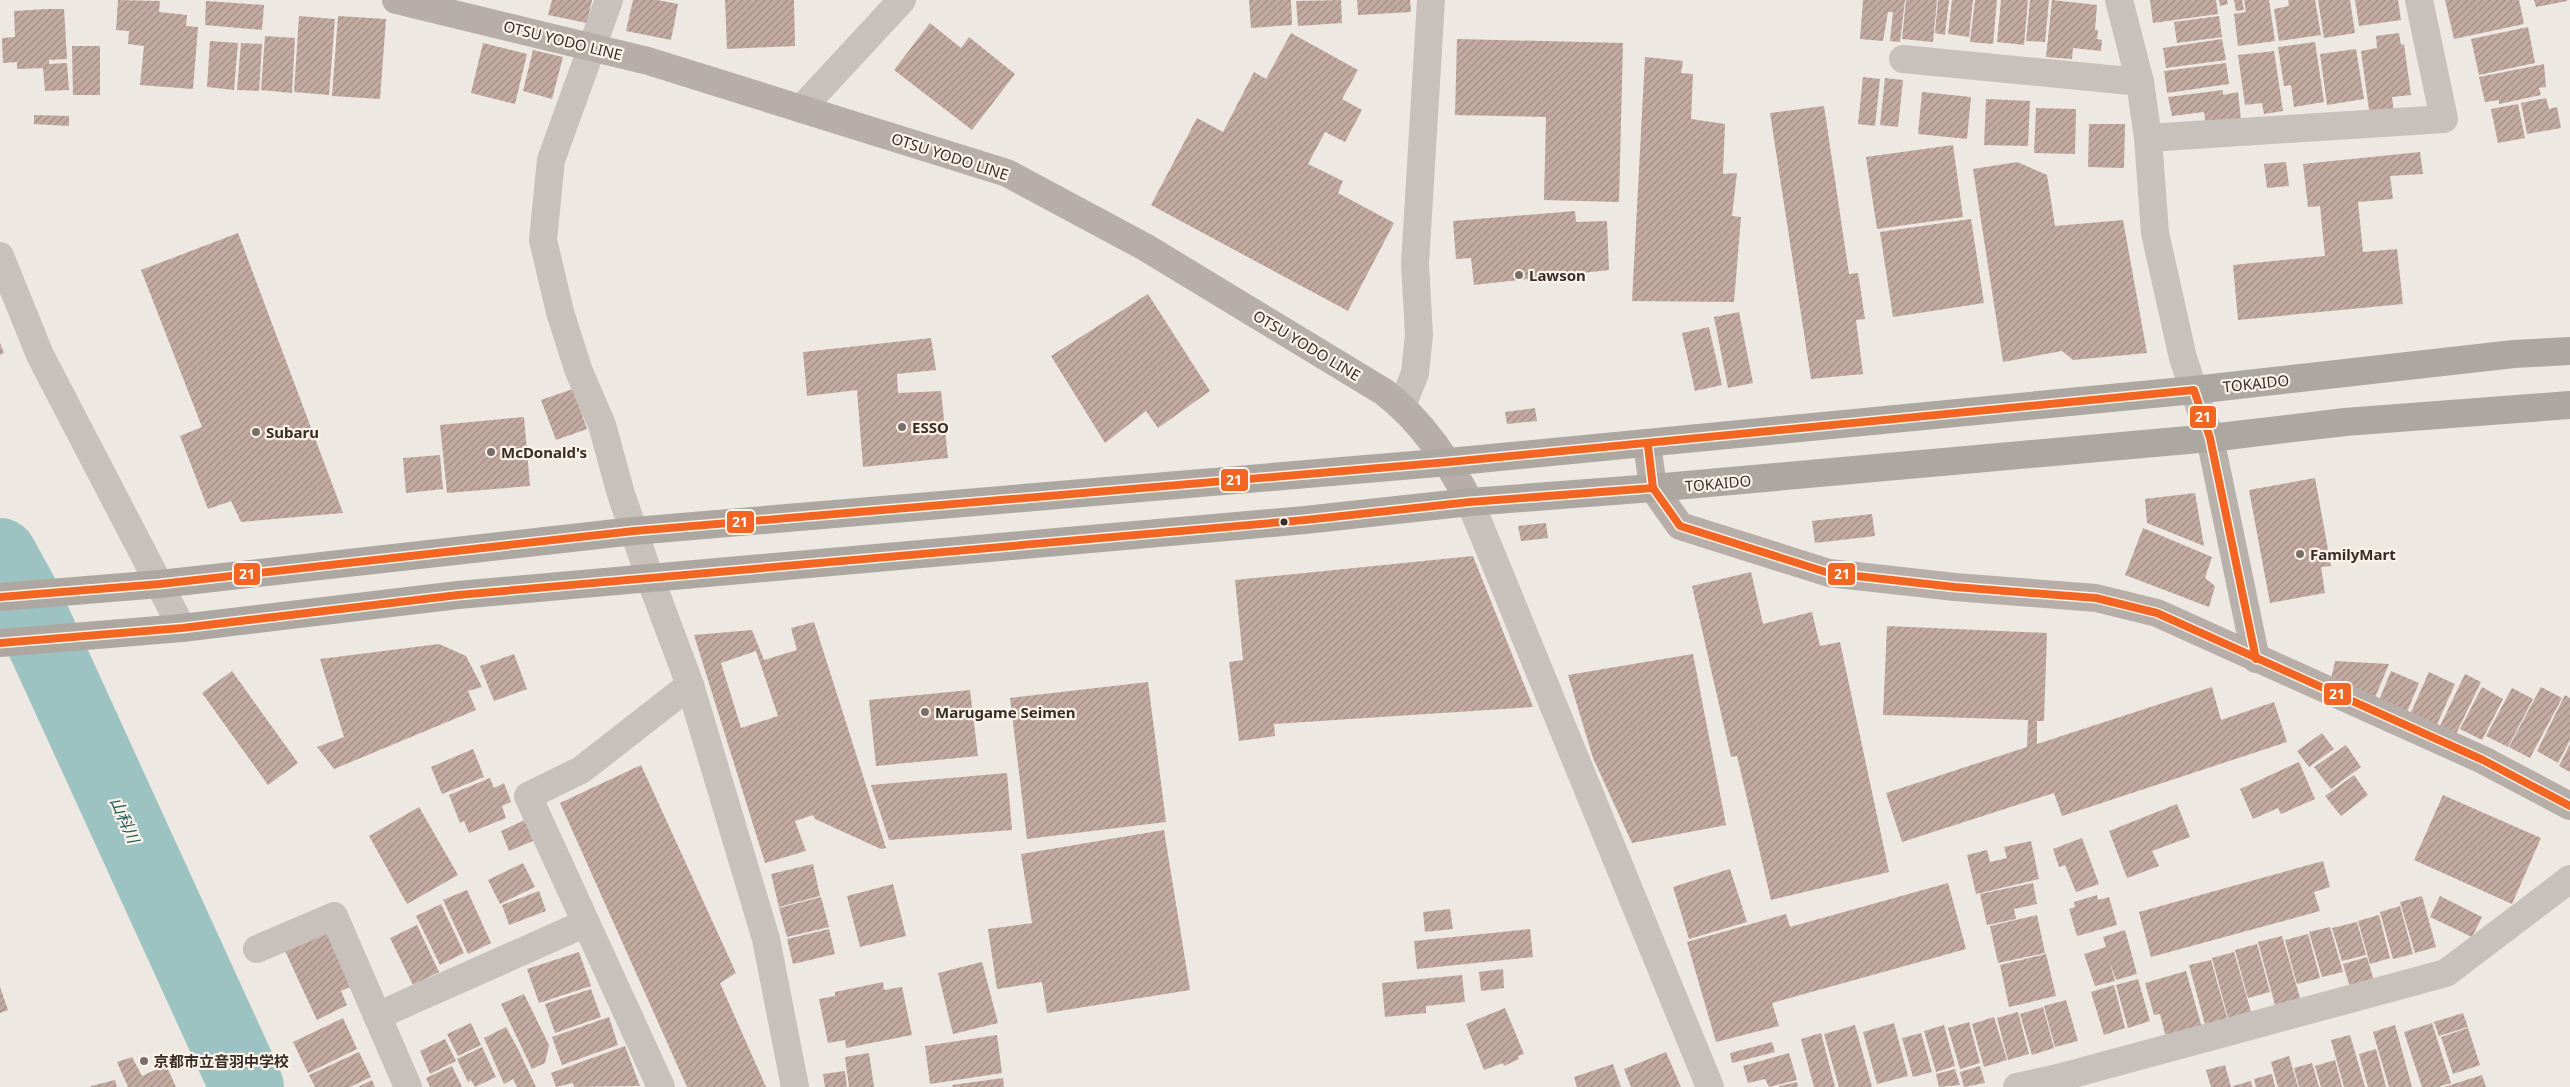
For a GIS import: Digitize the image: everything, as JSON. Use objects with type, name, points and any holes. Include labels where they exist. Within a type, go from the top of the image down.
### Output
[{"type":"highway","name":"TOKAIDO","points":[[0,597],[160,584],[634,531],[1449,462],[2194,390],[2514,354],[2570,351]]},
{"type":"highway","name":"TOKAIDO","points":[[0,644],[182,628],[458,595],[1305,520],[1470,502],[1653,488],[2210,438],[2345,422],[2570,406]]},
{"type":"main road","name":"OTSU YODO LINE","points":[[396,0],[648,61],[1007,173],[1145,247],[1384,392],[1402,406],[1449,462],[1470,502]]},
{"type":"main road","points":[[1647,443],[1653,488],[1680,526],[1829,572],[1955,587],[2096,598],[2157,612],[2256,659],[2483,760],[2570,806]]},
{"type":"street","points":[[609,0],[590,47],[551,160],[543,240],[560,312],[578,369],[602,425],[634,531],[690,685],[766,939],[795,1087]]},
{"type":"street","points":[[800,109],[902,0]]},
{"type":"street","points":[[1402,406],[1415,373],[1419,335],[1416,264],[1431,0]]},
{"type":"street","points":[[2119,0],[2140,82],[2148,138],[2155,233],[2183,358],[2210,438],[2256,659]]},
{"type":"street","points":[[2148,138],[2444,119],[2419,0]]},
{"type":"street","points":[[1903,59],[2140,82]]},
{"type":"street","points":[[0,256],[40,355],[182,628]]},
{"type":"street","points":[[2514,354],[2570,342]]},
{"type":"street","points":[[1470,502],[1710,1087]]},
{"type":"street","points":[[661,1087],[528,796],[581,770],[690,685]]},
{"type":"street","points":[[2017,1087],[2446,973],[2570,879]]},
{"type":"street","points":[[257,949],[334,916],[408,1087]]},
{"type":"street","points":[[378,1016],[586,923]]},
{"type":"building","points":[[118,0],[160,1],[159,12],[187,15],[186,26],[198,27],[193,89],[140,85],[144,46],[128,44],[129,31],[116,30]]},
{"type":"building","points":[[552,0],[592,0],[587,23],[548,15]]},
{"type":"building","points":[[633,0],[657,0],[678,4],[671,40],[626,31]]},
{"type":"building","points":[[725,0],[794,0],[795,46],[727,49]]},
{"type":"building","points":[[1249,0],[1291,0],[1292,25],[1251,28]]},
{"type":"building","points":[[1341,0],[1342,23],[1298,26],[1296,1]]},
{"type":"building","points":[[1357,0],[1410,0],[1411,12],[1358,15]]},
{"type":"building","points":[[1863,0],[1905,0],[1900,42],[1890,41],[1893,12],[1888,12],[1883,41],[1860,39]]},
{"type":"building","points":[[1906,0],[1937,0],[1933,42],[1902,39]]},
{"type":"building","points":[[1938,0],[1949,0],[1945,35],[1935,33]]},
{"type":"building","points":[[1952,0],[1973,0],[1969,37],[1948,34]]},
{"type":"building","points":[[1975,0],[1997,0],[1993,44],[1970,42]]},
{"type":"building","points":[[2001,0],[2028,0],[2024,45],[1997,42]]},
{"type":"building","points":[[2030,0],[2049,0],[2045,42],[2026,41]]},
{"type":"building","points":[[2052,0],[2097,5],[2095,30],[2098,30],[2097,39],[2102,40],[2101,51],[2073,48],[2072,59],[2046,57]]},
{"type":"building","points":[[2150,0],[2216,0],[2218,14],[2153,23]]},
{"type":"building","points":[[2219,0],[2227,0],[2228,4],[2220,6]]},
{"type":"building","points":[[2234,0],[2242,0],[2244,10],[2236,11]]},
{"type":"building","points":[[2244,0],[2269,0],[2275,41],[2238,46],[2234,14],[2246,12]]},
{"type":"building","points":[[2288,0],[2315,0],[2321,35],[2279,41],[2274,9],[2289,6]]},
{"type":"building","points":[[2318,0],[2350,0],[2355,33],[2324,38]]},
{"type":"building","points":[[2355,0],[2398,0],[2401,20],[2359,26]]},
{"type":"building","points":[[2445,0],[2519,0],[2524,24],[2454,39]]},
{"type":"building","points":[[2534,0],[2567,0],[2567,1],[2536,7]]},
{"type":"building","points":[[206,1],[264,5],[262,30],[205,25]]},
{"type":"building","points":[[64,9],[67,59],[49,60],[49,64],[67,63],[69,90],[45,91],[43,68],[17,69],[17,62],[3,63],[2,38],[15,37],[14,11]]},
{"type":"building","points":[[299,16],[335,19],[329,95],[294,92]]},
{"type":"building","points":[[338,16],[386,19],[380,99],[332,96]]},
{"type":"building","points":[[2219,16],[2222,37],[2177,43],[2174,22]]},
{"type":"building","points":[[930,23],[961,48],[969,37],[1015,74],[972,130],[894,70]]},
{"type":"building","points":[[2528,27],[2535,63],[2479,75],[2471,39]]},
{"type":"building","points":[[1291,33],[1358,70],[1342,99],[1362,110],[1345,142],[1325,132],[1308,164],[1343,181],[1338,193],[1394,223],[1348,311],[1151,205],[1197,118],[1223,132],[1254,72],[1266,79]]},
{"type":"building","points":[[2399,33],[2401,45],[2404,44],[2411,95],[2392,97],[2394,114],[2370,117],[2361,51],[2377,48],[2376,36]]},
{"type":"building","points":[[265,36],[295,38],[292,93],[261,90]]},
{"type":"building","points":[[1457,39],[1623,43],[1619,202],[1544,200],[1546,117],[1455,115]]},
{"type":"building","points":[[2222,39],[2226,60],[2166,68],[2163,48]]},
{"type":"building","points":[[210,41],[238,43],[234,90],[207,87]]},
{"type":"building","points":[[2315,42],[2324,102],[2294,107],[2291,85],[2284,86],[2278,47]]},
{"type":"building","points":[[241,43],[262,44],[259,91],[237,90]]},
{"type":"building","points":[[483,43],[527,54],[515,104],[471,93]]},
{"type":"building","points":[[72,46],[100,46],[100,95],[73,95]]},
{"type":"building","points":[[2356,49],[2364,99],[2327,105],[2320,54]]},
{"type":"building","points":[[533,50],[563,57],[552,99],[523,91]]},
{"type":"building","points":[[2274,51],[2283,111],[2264,114],[2262,103],[2245,105],[2238,55]]},
{"type":"building","points":[[1645,57],[1683,61],[1681,73],[1693,74],[1691,119],[1725,124],[1723,174],[1737,173],[1732,216],[1741,217],[1734,302],[1632,301]]},
{"type":"building","points":[[2226,63],[2229,84],[2167,93],[2164,71]]},
{"type":"building","points":[[2544,64],[2546,87],[2539,88],[2541,95],[2499,104],[2499,100],[2485,102],[2479,77]]},
{"type":"building","points":[[1863,77],[1880,79],[1875,126],[1858,124]]},
{"type":"building","points":[[1885,78],[1903,80],[1898,127],[1880,125]]},
{"type":"building","points":[[2223,90],[2223,95],[2238,92],[2241,120],[2206,125],[2204,112],[2172,116],[2168,97]]},
{"type":"building","points":[[1922,92],[1971,97],[1967,139],[1918,134]]},
{"type":"building","points":[[2546,98],[2549,109],[2557,107],[2561,128],[2527,134],[2521,103]]},
{"type":"building","points":[[1986,99],[2030,101],[2028,146],[1984,145]]},
{"type":"building","points":[[2518,104],[2525,138],[2498,143],[2491,109]]},
{"type":"building","points":[[1824,106],[1849,274],[1858,273],[1865,319],[1856,320],[1863,374],[1811,379],[1770,113]]},
{"type":"building","points":[[2036,108],[2076,109],[2075,154],[2034,153]]},
{"type":"building","points":[[34,115],[69,116],[69,126],[34,124]]},
{"type":"building","points":[[2089,124],[2125,124],[2124,168],[2088,167]]},
{"type":"building","points":[[1953,145],[1963,217],[1877,229],[1866,157]]},
{"type":"building","points":[[2420,152],[2423,174],[2390,176],[2393,199],[2358,202],[2363,252],[2397,249],[2403,304],[2238,320],[2233,265],[2325,256],[2320,206],[2308,207],[2303,164]]},
{"type":"building","points":[[2017,162],[2047,175],[2055,226],[2123,220],[2147,353],[2073,360],[2062,351],[2003,362],[1973,169]]},
{"type":"building","points":[[2286,162],[2289,186],[2267,188],[2264,164]]},
{"type":"building","points":[[1575,211],[1576,222],[1607,221],[1609,270],[1474,285],[1471,258],[1456,259],[1453,221]]},
{"type":"building","points":[[1971,219],[1984,303],[1893,317],[1880,232]]},
{"type":"building","points":[[238,233],[343,513],[241,522],[231,501],[208,509],[180,436],[202,427],[141,270]]},
{"type":"building","points":[[1148,294],[1210,391],[1158,428],[1146,411],[1105,443],[1051,356]]},
{"type":"building","points":[[1739,312],[1753,383],[1728,388],[1714,317]]},
{"type":"building","points":[[1709,327],[1722,385],[1695,391],[1682,333]]},
{"type":"building","name":"ESSO","points":[[931,338],[936,370],[897,374],[898,393],[941,391],[948,458],[863,467],[857,390],[807,396],[803,352]]},
{"type":"building","points":[[0,343],[4,353],[0,355]]},
{"type":"building","points":[[573,389],[587,429],[556,440],[541,400]]},
{"type":"building","points":[[1535,408],[1537,421],[1507,424],[1505,412]]},
{"type":"building","points":[[524,417],[530,486],[447,493],[440,425]]},
{"type":"building","points":[[440,455],[443,489],[406,493],[403,458]]},
{"type":"building","points":[[2315,478],[2331,566],[2321,567],[2325,593],[2270,603],[2249,490]]},
{"type":"building","points":[[2195,493],[2204,546],[2147,523],[2145,499]]},
{"type":"building","points":[[1872,514],[1875,536],[1815,543],[1812,521]]},
{"type":"building","points":[[1546,523],[1548,538],[1521,541],[1518,526]]},
{"type":"building","points":[[2143,528],[2212,557],[2205,578],[2215,586],[2209,607],[2125,575]]},
{"type":"building","points":[[1473,556],[1533,707],[1274,724],[1275,736],[1239,741],[1229,662],[1243,660],[1235,580]]},
{"type":"building","points":[[1751,572],[1763,624],[1812,612],[1820,646],[1840,642],[1889,872],[1771,900],[1737,756],[1731,757],[1692,586]]},
{"type":"building","points":[[814,622],[886,848],[881,849],[815,819],[813,815],[795,821],[806,851],[765,863],[694,635],[752,630],[764,660],[797,650],[791,628]],"holes":[[[756,651],[778,716],[741,728],[721,663]]]},
{"type":"building","points":[[1887,626],[2047,633],[2044,721],[2037,721],[2037,744],[2212,687],[2221,720],[2274,702],[2287,742],[2062,816],[2054,793],[1902,842],[1886,793],[2027,747],[2028,720],[1883,715]]},
{"type":"building","points":[[439,644],[466,656],[482,687],[468,691],[476,710],[334,769],[317,747],[344,737],[320,659]]},
{"type":"building","points":[[514,654],[527,689],[494,701],[480,666]]},
{"type":"building","points":[[1693,654],[1726,825],[1632,843],[1593,758],[1568,675]]},
{"type":"building","points":[[2335,661],[2389,664],[2374,700],[2331,679]]},
{"type":"building","points":[[232,671],[298,763],[268,785],[202,693]]},
{"type":"building","points":[[2391,671],[2419,683],[2405,717],[2377,705]]},
{"type":"building","points":[[2429,672],[2455,684],[2434,731],[2408,719]]},
{"type":"building","points":[[2465,674],[2481,682],[2454,738],[2438,730]]},
{"type":"building","points":[[1148,682],[1166,822],[1027,839],[1010,698]]},
{"type":"building","points":[[2482,687],[2503,699],[2482,740],[2460,729]]},
{"type":"building","points":[[2541,687],[2562,698],[2530,758],[2509,747]]},
{"type":"building","points":[[2512,688],[2533,699],[2508,747],[2486,736]]},
{"type":"building","points":[[970,690],[978,756],[876,766],[869,700]]},
{"type":"building","points":[[2565,695],[2570,698],[2570,740],[2558,763],[2537,751]]},
{"type":"building","points":[[2322,733],[2334,749],[2309,767],[2297,751]]},
{"type":"building","points":[[2570,744],[2570,772],[2559,766]]},
{"type":"building","points":[[2346,745],[2361,767],[2331,789],[2314,767]]},
{"type":"building","points":[[473,749],[484,777],[442,794],[431,767]]},
{"type":"building","points":[[2299,762],[2315,799],[2281,814],[2278,808],[2253,819],[2240,789]]},
{"type":"building","points":[[641,765],[736,973],[720,983],[766,1087],[687,1087],[560,803]]},
{"type":"building","points":[[1007,773],[1012,830],[889,840],[871,785]]},
{"type":"building","points":[[2354,775],[2368,795],[2341,816],[2325,796]]},
{"type":"building","points":[[490,778],[494,788],[504,783],[511,802],[502,806],[506,818],[469,833],[464,821],[460,823],[449,795]]},
{"type":"building","points":[[2443,795],[2541,838],[2512,904],[2414,860]]},
{"type":"building","points":[[2177,804],[2190,837],[2152,851],[2159,866],[2127,878],[2109,831]]},
{"type":"building","points":[[419,807],[458,875],[407,904],[369,836]]},
{"type":"building","points":[[525,820],[533,841],[509,851],[501,831]]},
{"type":"building","points":[[1164,830],[1190,990],[1047,1013],[1042,982],[997,989],[988,929],[1032,923],[1021,854]]},
{"type":"building","points":[[2082,838],[2099,884],[2076,892],[2065,865],[2059,867],[2053,849]]},
{"type":"building","points":[[2031,841],[2039,879],[1976,894],[1967,855],[1987,850],[1990,862],[2007,858],[2004,847]]},
{"type":"building","points":[[2323,861],[2330,887],[2314,892],[2320,911],[2151,957],[2139,912]]},
{"type":"building","points":[[523,863],[535,887],[500,904],[488,880]]},
{"type":"building","points":[[813,864],[820,896],[779,907],[771,874]]},
{"type":"building","points":[[1730,869],[1747,922],[1689,939],[1673,887]]},
{"type":"building","points":[[1948,883],[1966,949],[1772,1003],[1779,1026],[1716,1042],[1687,942],[1786,914],[1790,927]]},
{"type":"building","points":[[2033,883],[2037,904],[2014,909],[2016,919],[1987,925],[1980,894]]},
{"type":"building","points":[[893,884],[906,936],[860,947],[847,896]]},
{"type":"building","points":[[467,890],[491,943],[468,954],[443,900]]},
{"type":"building","points":[[539,891],[546,911],[509,925],[502,905]]},
{"type":"building","points":[[2097,895],[2098,900],[2109,897],[2117,925],[2077,936],[2069,909],[2075,907],[2074,902]]},
{"type":"building","points":[[2422,896],[2436,947],[2415,953],[2400,902]]},
{"type":"building","points":[[2440,896],[2482,917],[2472,937],[2430,917]]},
{"type":"building","points":[[821,897],[829,927],[787,937],[779,908]]},
{"type":"building","points":[[441,904],[464,953],[440,965],[416,916]]},
{"type":"building","points":[[2400,906],[2413,954],[2393,959],[2380,912]]},
{"type":"building","points":[[1450,909],[1453,929],[1425,932],[1423,912]]},
{"type":"building","points":[[2037,915],[2045,953],[1998,963],[1990,926]]},
{"type":"building","points":[[2379,915],[2390,958],[2370,964],[2358,921]]},
{"type":"building","points":[[2357,922],[2366,955],[2342,961],[2332,928]]},
{"type":"building","points":[[417,925],[439,972],[413,985],[390,938]]},
{"type":"building","points":[[2330,927],[2343,972],[2322,977],[2309,932]]},
{"type":"building","points":[[829,929],[835,954],[793,964],[787,939]]},
{"type":"building","points":[[1530,929],[1533,957],[1417,969],[1414,941]]},
{"type":"building","points":[[2125,930],[2137,974],[2116,980],[2109,960],[2115,981],[2095,986],[2084,954],[2106,947],[2103,937]]},
{"type":"building","points":[[327,931],[352,986],[341,991],[347,1005],[317,1020],[285,951]]},
{"type":"building","points":[[2308,934],[2320,978],[2297,984],[2285,940]]},
{"type":"building","points":[[2282,936],[2300,998],[2275,1005],[2258,942]]},
{"type":"building","points":[[2257,944],[2270,992],[2248,998],[2235,950]]},
{"type":"building","points":[[579,952],[591,986],[539,1003],[527,969]]},
{"type":"building","points":[[2234,952],[2251,1012],[2228,1018],[2212,958]]},
{"type":"building","points":[[2046,954],[2056,996],[2009,1007],[2000,965]]},
{"type":"building","points":[[2367,957],[2376,988],[2352,994],[2343,964]]},
{"type":"building","points":[[2211,960],[2229,1025],[2207,1032],[2189,965]]},
{"type":"building","points":[[982,962],[998,1023],[953,1034],[938,973]]},
{"type":"building","points":[[1503,969],[1504,988],[1481,991],[1479,972]]},
{"type":"building","points":[[2186,971],[2202,1028],[2166,1038],[2160,1014],[2154,1015],[2145,983]]},
{"type":"building","points":[[1462,975],[1465,1002],[1426,1006],[1426,1013],[1385,1017],[1382,983]]},
{"type":"building","points":[[2138,979],[2150,1021],[2128,1028],[2116,985]]},
{"type":"building","points":[[883,982],[884,990],[902,987],[912,1035],[846,1048],[845,1040],[828,1043],[819,999],[835,996],[835,992]]},
{"type":"building","points":[[2114,985],[2125,1028],[2104,1035],[2091,992]]},
{"type":"building","points":[[0,987],[8,1010],[0,1013]]},
{"type":"building","points":[[591,989],[601,1017],[555,1033],[545,1004]]},
{"type":"building","points":[[524,994],[549,1045],[545,1063],[532,1069],[501,1004]]},
{"type":"building","points":[[2066,1000],[2078,1041],[2055,1047],[2044,1006]]},
{"type":"building","points":[[2043,1007],[2054,1048],[2032,1055],[2020,1014]]},
{"type":"building","points":[[1505,1008],[1524,1054],[1518,1056],[1519,1059],[1504,1066],[1503,1063],[1484,1070],[1466,1024]]},
{"type":"building","points":[[2018,1012],[2029,1054],[2008,1060],[1997,1018]]},
{"type":"building","points":[[2463,1013],[2468,1027],[2439,1036],[2434,1022]]},
{"type":"building","points":[[609,1017],[618,1045],[562,1065],[552,1037]]},
{"type":"building","points":[[1994,1017],[2007,1060],[1984,1067],[1972,1024]]},
{"type":"building","points":[[343,1018],[357,1049],[308,1073],[293,1042]]},
{"type":"building","points":[[1969,1022],[1980,1063],[1960,1069],[1948,1028]]},
{"type":"building","points":[[471,1023],[481,1045],[458,1056],[447,1034]]},
{"type":"building","points":[[1894,1023],[1908,1076],[1877,1084],[1863,1032]]},
{"type":"building","points":[[2432,1023],[2451,1083],[2438,1087],[2422,1087],[2404,1032]]},
{"type":"building","points":[[1855,1025],[1872,1087],[1839,1087],[1824,1034]]},
{"type":"building","points":[[1944,1025],[1955,1066],[1936,1072],[1924,1031]]},
{"type":"building","points":[[2395,1025],[2412,1087],[2389,1087],[2373,1032]]},
{"type":"building","points":[[506,1027],[536,1087],[517,1087],[513,1079],[504,1084],[484,1038]]},
{"type":"building","points":[[2468,1028],[2480,1065],[2453,1074],[2441,1037]]},
{"type":"building","points":[[1821,1033],[1835,1087],[1814,1087],[1801,1039]]},
{"type":"building","points":[[1921,1033],[1932,1072],[1913,1077],[1902,1038]]},
{"type":"building","points":[[997,1035],[1002,1073],[930,1084],[925,1046]]},
{"type":"building","points":[[2350,1035],[2365,1087],[2344,1087],[2331,1040]]},
{"type":"building","points":[[445,1039],[456,1061],[430,1074],[420,1051]]},
{"type":"building","points":[[1772,1042],[1775,1052],[1732,1063],[1730,1053]]},
{"type":"building","points":[[625,1046],[640,1086],[574,1087],[573,1083],[556,1087],[551,1073]]},
{"type":"building","points":[[482,1047],[496,1077],[475,1087],[471,1080],[468,1082],[457,1059]]},
{"type":"building","points":[[2376,1049],[2386,1087],[2368,1087],[2359,1054]]},
{"type":"building","points":[[359,1052],[371,1077],[350,1087],[315,1087],[309,1075]]},
{"type":"building","points":[[1666,1052],[1681,1087],[1631,1087],[1624,1069]]},
{"type":"building","points":[[869,1053],[874,1087],[849,1087],[845,1057]]},
{"type":"building","points":[[1789,1053],[1797,1080],[1769,1087],[1765,1079],[1748,1083],[1743,1066]]},
{"type":"building","points":[[2289,1056],[2298,1087],[2278,1087],[2271,1062]]},
{"type":"building","points":[[132,1057],[142,1076],[166,1065],[176,1087],[128,1087],[117,1062]]},
{"type":"building","points":[[2335,1060],[2342,1087],[2321,1087],[2315,1066]]},
{"type":"building","points":[[2312,1063],[2319,1087],[2299,1087],[2294,1068]]},
{"type":"building","points":[[1613,1064],[1621,1087],[1577,1087],[1574,1077]]},
{"type":"building","points":[[2225,1065],[2231,1087],[2211,1087],[2206,1070]]},
{"type":"building","points":[[452,1066],[462,1087],[430,1087],[426,1078]]},
{"type":"building","points":[[1980,1066],[1985,1083],[1964,1087],[1960,1072]]},
{"type":"building","points":[[1955,1069],[1960,1085],[1939,1087],[1936,1074]]},
{"type":"building","points":[[845,1071],[847,1087],[825,1087],[823,1074]]},
{"type":"building","points":[[2272,1074],[2275,1087],[2256,1087],[2254,1079]]},
{"type":"building","points":[[2482,1075],[2486,1087],[2444,1087]]},
{"type":"building","points":[[1003,1078],[1004,1087],[953,1087],[952,1085]]},
{"type":"building","points":[[115,1080],[117,1087],[91,1087],[91,1086]]},
{"type":"building","points":[[372,1080],[375,1087],[358,1087]]},
{"type":"building","points":[[2251,1081],[2252,1087],[2233,1087],[2233,1086]]},
{"type":"building","points":[[1797,1082],[1798,1087],[1779,1087],[1779,1086]]},
{"type":"waterway","name":"山科川","points":[[0,555],[23,597],[247,1087]]},
{"type":"transit line","name":"21","points":[[0,597],[160,584],[634,531],[1449,462],[2194,390],[2210,438],[2256,659]]},
{"type":"transit line","name":"21","points":[[1648,446],[1653,488],[1680,526],[1829,573],[1955,587],[2096,598],[2157,613],[2483,760],[2570,806]]},
{"type":"transit line","name":"21","points":[[0,643],[182,628],[458,595],[1305,520],[1470,502],[1653,488]]},
{"type":"place","name":"Lawson","points":[[1519,275]]},
{"type":"place","name":"ESSO","points":[[902,427]]},
{"type":"place","name":"Subaru","points":[[256,432]]},
{"type":"place","name":"McDonald's","points":[[491,452]]},
{"type":"place","name":"FamilyMart","points":[[2300,554]]},
{"type":"place","name":"Marugame Seimen","points":[[925,712]]},
{"type":"place","name":"京都市立音羽中学校","points":[[144,1061]]}]
